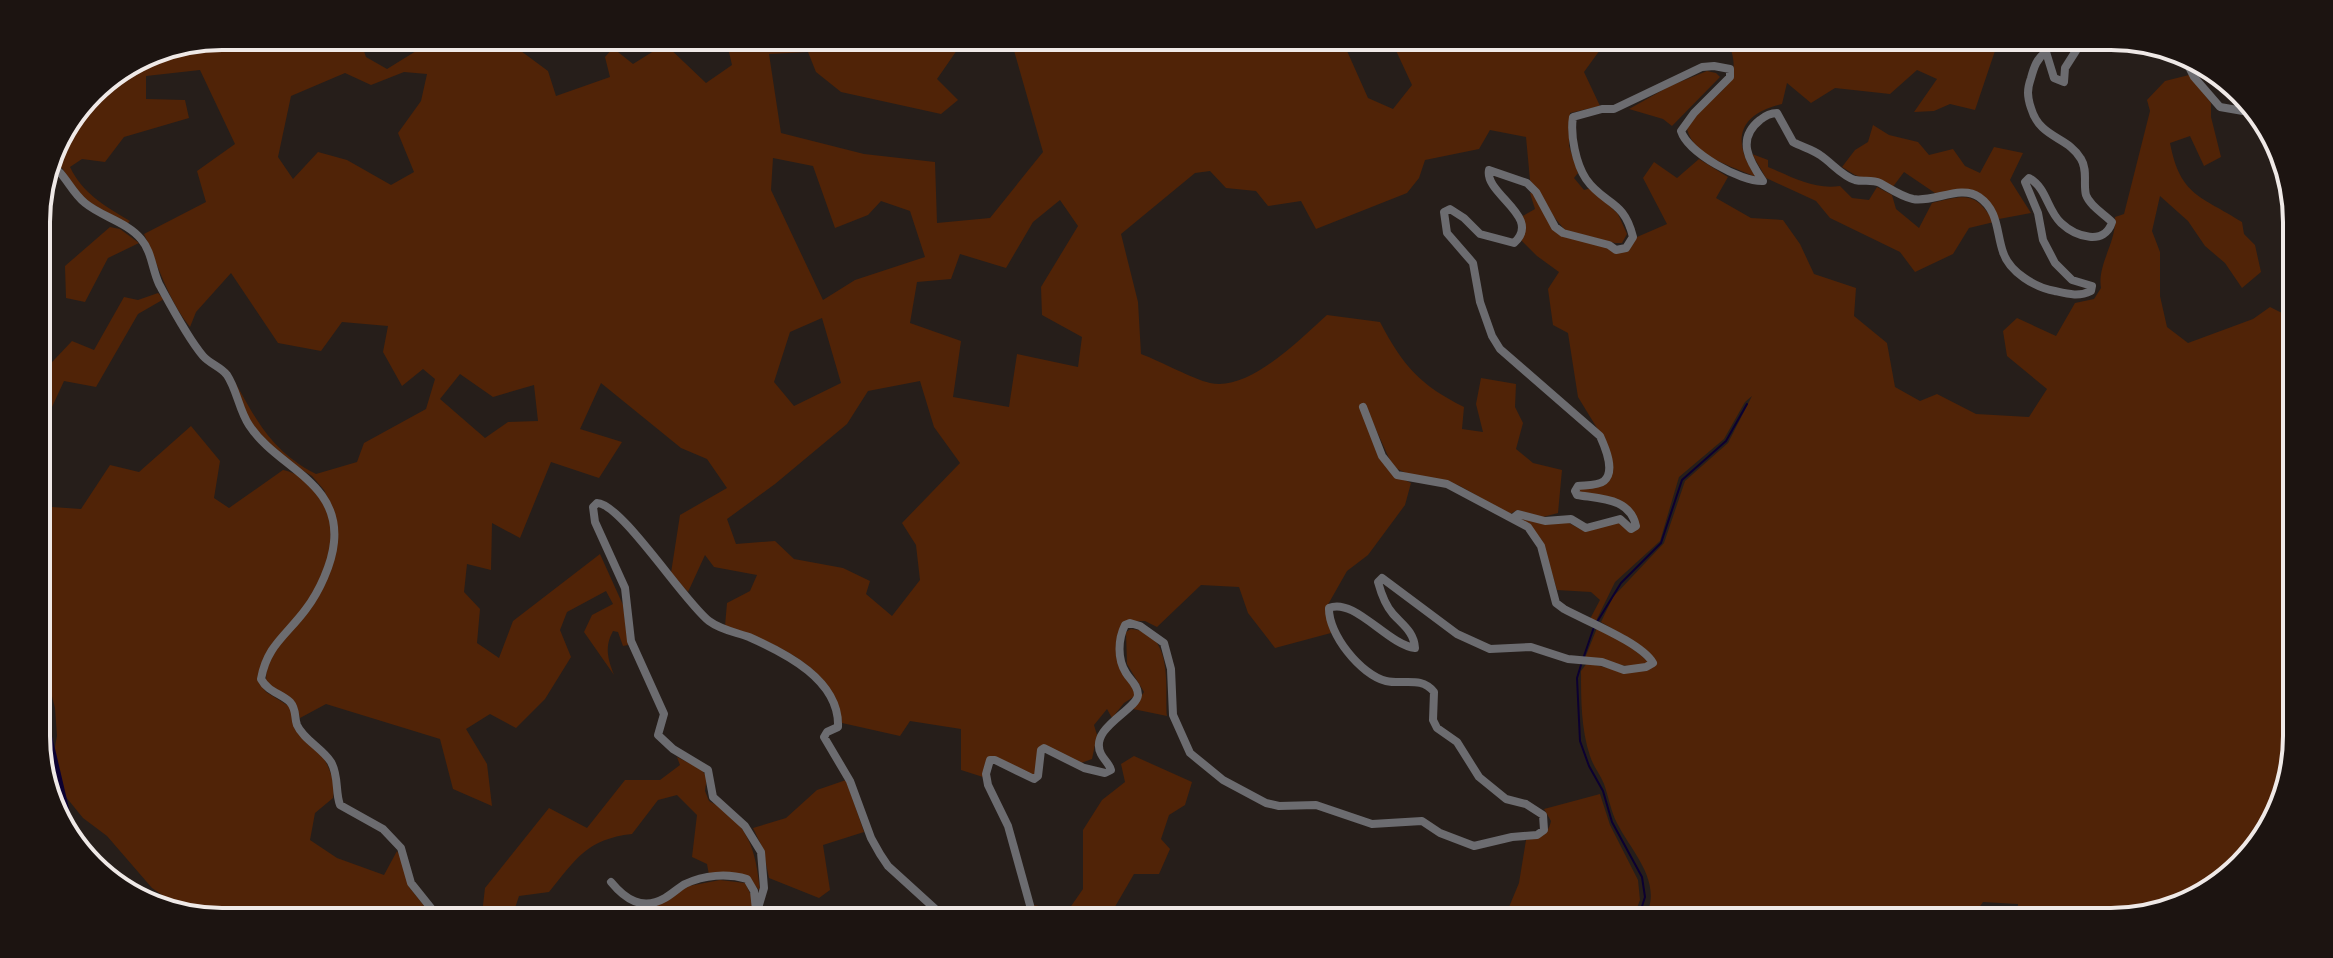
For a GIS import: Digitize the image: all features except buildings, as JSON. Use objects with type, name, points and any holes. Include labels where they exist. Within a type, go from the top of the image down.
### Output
[{"type":"street","points":[[1513,518],[1518,514],[1545,521],[1563,518],[1586,528],[1615,518],[1631,529],[1636,526],[1629,511],[1620,503],[1577,495],[1575,491],[1578,486],[1599,484],[1605,480],[1608,475],[1606,449],[1592,428],[1500,349],[1480,302],[1473,263],[1447,233],[1444,212],[1450,209],[1480,234],[1514,243],[1519,238],[1518,217],[1507,199],[1492,187],[1487,177],[1489,170],[1527,183],[1536,192],[1555,227],[1563,233],[1609,245],[1616,250],[1626,248],[1633,237],[1629,220],[1587,180],[1577,156],[1571,126],[1573,117],[1614,109],[1702,67],[1730,69],[1730,77],[1694,113],[1681,131],[1689,146],[1703,156],[1732,172],[1763,181],[1747,156],[1747,136],[1764,117],[1777,113],[1793,142],[1810,148],[1843,174],[1856,180],[1879,183],[1914,199],[1965,193],[1980,198],[1993,212],[2008,263],[2034,284],[2052,291],[2082,295],[2091,291],[2092,286],[2072,280],[2055,263],[2043,240],[2038,213],[2025,182],[2029,178],[2036,182],[2055,215],[2069,229],[2098,237],[2105,236],[2109,231],[2112,222],[2091,204],[2086,194],[2082,159],[2074,150],[2042,130],[2033,115],[2027,93],[2041,55],[2046,52],[2054,78],[2064,82],[2065,68],[2076,50]]},
{"type":"street","points":[[2190,70],[2220,107],[2243,111]]},
{"type":"street","points":[[59,169],[83,202],[142,240],[151,255],[159,283],[183,326],[206,360],[227,375],[250,426],[287,465],[310,479],[328,504],[334,542],[319,587],[307,608],[272,648],[264,662],[261,679],[266,689],[289,702],[296,712],[300,730],[330,760],[335,771],[340,805],[376,824],[401,848],[411,883],[431,908]]},
{"type":"street","points":[[1031,908],[1008,826],[988,785],[990,760],[1034,779],[1038,776],[1041,750],[1044,748],[1084,768],[1105,773],[1111,770],[1101,754],[1100,738],[1138,698],[1138,689],[1124,671],[1121,661],[1122,632],[1125,625],[1130,623],[1164,643],[1171,669],[1173,715],[1190,753],[1223,780],[1266,803],[1279,806],[1316,805],[1372,824],[1422,821],[1440,833],[1474,846],[1512,837],[1528,837],[1544,830],[1543,815],[1535,808],[1496,793],[1479,777],[1457,742],[1437,728],[1433,720],[1434,692],[1430,686],[1421,682],[1381,679],[1341,644],[1329,608],[1339,605],[1401,643],[1415,648],[1410,630],[1392,613],[1381,592],[1378,582],[1382,578],[1457,634],[1490,649],[1531,647],[1568,659],[1602,662],[1624,670],[1653,663],[1627,642],[1556,603],[1541,546],[1528,527],[1447,484],[1397,475],[1382,456],[1363,407]]},
{"type":"street","points":[[758,908],[764,888],[761,852],[745,826],[713,797],[708,770],[673,749],[658,735],[664,714],[631,641],[625,588],[595,522],[593,507],[597,503],[606,505],[632,531],[710,622],[795,662],[823,687],[838,717],[838,727],[824,737],[850,781],[871,838],[888,866],[934,908]]},
{"type":"street","points":[[611,882],[622,896],[644,904],[656,902],[699,878],[735,875],[747,879],[754,891],[757,908]]},
{"type":"shaded area","points":[[210,50],[364,50],[366,57],[387,69],[418,50],[520,50],[548,71],[556,96],[610,77],[605,57],[611,50],[633,64],[655,50],[671,50],[706,83],[732,65],[729,50],[957,50],[937,79],[958,100],[941,114],[841,92],[816,72],[808,52],[769,54],[781,133],[864,154],[935,162],[937,223],[990,218],[1043,152],[1014,50],[1347,50],[1368,98],[1393,109],[1412,85],[1396,50],[1600,50],[1584,72],[1600,106],[1570,113],[1569,146],[1578,173],[1574,178],[1584,190],[1591,188],[1618,214],[1627,234],[1622,243],[1615,243],[1565,230],[1530,180],[1526,137],[1490,130],[1479,149],[1425,160],[1419,178],[1407,193],[1316,229],[1301,201],[1268,206],[1256,191],[1226,188],[1210,171],[1195,173],[1121,234],[1138,302],[1141,354],[1203,381],[1225,384],[1257,372],[1327,315],[1380,322],[1414,373],[1436,391],[1464,407],[1462,429],[1483,432],[1476,404],[1481,378],[1516,384],[1515,407],[1523,423],[1516,449],[1533,463],[1562,470],[1558,513],[1543,517],[1517,510],[1510,514],[1458,485],[1393,467],[1364,403],[1373,440],[1382,460],[1389,469],[1411,483],[1405,505],[1368,555],[1347,571],[1326,608],[1331,633],[1275,648],[1248,613],[1239,587],[1201,585],[1157,627],[1145,621],[1127,621],[1117,636],[1135,696],[1124,703],[1112,718],[1107,709],[1094,725],[1097,735],[1092,759],[1081,763],[1045,745],[1034,776],[995,757],[983,777],[961,770],[961,729],[910,721],[900,736],[842,723],[837,703],[814,671],[781,648],[725,626],[727,603],[750,591],[757,575],[714,567],[705,555],[688,592],[671,573],[680,515],[727,488],[707,459],[681,448],[601,383],[580,429],[622,442],[599,478],[551,462],[520,538],[492,523],[491,570],[467,564],[464,592],[480,609],[477,643],[499,658],[513,621],[600,554],[623,605],[628,645],[623,646],[618,632],[613,631],[608,653],[614,675],[584,632],[592,615],[613,604],[606,591],[567,612],[560,630],[571,657],[545,699],[516,728],[490,714],[466,729],[487,764],[492,806],[453,789],[440,739],[326,704],[300,718],[298,710],[266,681],[267,661],[328,576],[332,508],[324,490],[312,476],[287,461],[252,425],[227,368],[273,441],[299,464],[316,474],[357,462],[364,443],[426,409],[435,379],[423,369],[402,386],[383,352],[388,326],[342,322],[321,351],[278,343],[231,273],[196,312],[190,327],[182,317],[144,234],[206,202],[197,171],[235,144],[200,70],[146,76],[146,99],[185,100],[189,118],[124,137],[105,162],[82,159],[70,167],[88,192],[130,221],[127,224],[82,198],[59,167],[63,156],[85,117],[117,85],[166,59]],"holes":[[[404,72],[427,74],[421,101],[398,133],[414,172],[391,185],[347,160],[318,152],[293,179],[278,157],[291,96],[345,73],[371,85]],[[773,158],[813,166],[835,228],[868,215],[881,201],[910,211],[925,257],[855,280],[823,300],[771,190]],[[1060,200],[1078,226],[1041,287],[1042,315],[1082,337],[1078,367],[1017,354],[1009,407],[953,397],[961,341],[910,323],[917,282],[951,279],[960,254],[1006,268],[1033,222]],[[822,318],[841,383],[794,406],[774,382],[790,332]],[[460,374],[493,397],[534,385],[538,421],[508,422],[485,438],[440,399]],[[920,381],[934,427],[960,463],[902,523],[916,545],[920,580],[892,616],[866,594],[870,581],[843,568],[794,559],[775,541],[736,544],[727,519],[847,424],[868,391]]]},
{"type":"shaded area","points":[[1730,50],[1995,50],[1975,110],[1950,104],[1934,111],[1914,112],[1937,79],[1917,70],[1890,94],[1835,88],[1811,103],[1787,83],[1782,104],[1756,115],[1743,131],[1743,152],[1756,177],[1706,154],[1697,147],[1687,129],[1694,117],[1729,83],[1733,60]]},
{"type":"shaded area","points":[[1707,71],[1720,77],[1672,126],[1663,119],[1629,109],[1670,86]]},
{"type":"shaded area","points":[[2189,75],[2211,103],[2211,117],[2221,157],[2204,166],[2190,136],[2170,143],[2174,161],[2194,193],[2242,222],[2244,234],[2255,245],[2261,272],[2242,288],[2225,263],[2205,246],[2188,221],[2160,196],[2152,231],[2160,252],[2160,296],[2167,327],[2188,343],[2253,319],[2270,307],[2283,314],[2283,748],[2274,792],[2260,822],[2248,841],[2216,873],[2187,890],[2145,905],[2123,908],[2018,908],[2018,904],[1983,902],[1979,908],[1649,908],[1651,892],[1648,879],[1615,819],[1587,746],[1581,703],[1581,671],[1587,663],[1616,670],[1656,661],[1630,639],[1601,622],[1613,597],[1664,543],[1685,481],[1728,443],[1752,396],[1745,402],[1724,439],[1679,477],[1660,541],[1615,582],[1595,623],[1590,619],[1600,600],[1591,592],[1557,590],[1542,540],[1518,519],[1567,522],[1582,530],[1615,521],[1636,530],[1627,505],[1580,494],[1577,490],[1608,479],[1600,433],[1578,397],[1568,333],[1553,325],[1548,289],[1559,272],[1521,240],[1521,217],[1535,209],[1530,193],[1535,193],[1566,237],[1629,248],[1637,237],[1667,224],[1643,178],[1654,162],[1677,178],[1699,159],[1728,177],[1716,198],[1751,218],[1783,220],[1800,244],[1814,274],[1856,288],[1854,316],[1887,343],[1895,387],[1920,401],[1937,394],[1976,414],[2029,417],[2047,389],[2007,356],[2003,331],[2017,318],[2056,336],[2075,303],[2094,299],[2101,288],[2102,270],[2115,217],[2124,214],[2150,111],[2147,100],[2165,81]]},
{"type":"shaded area","points":[[1873,125],[1889,135],[1918,142],[1929,155],[1953,149],[1965,166],[1980,173],[1994,147],[2023,153],[2010,180],[2031,213],[1999,219],[1971,190],[1935,193],[1904,172],[1892,188],[1855,175],[1842,167],[1855,150],[1868,142]]},
{"type":"shaded area","points":[[1752,154],[1768,160],[1768,167],[1803,182],[1840,186],[1852,198],[1869,200],[1877,187],[1892,195],[1896,209],[1919,228],[1932,203],[1961,197],[1975,200],[1994,222],[1969,228],[1953,254],[1915,272],[1900,252],[1830,218],[1816,201],[1766,178]]},
{"type":"shaded area","points":[[110,227],[120,229],[139,243],[108,258],[85,302],[66,298],[65,266]]},
{"type":"shaded area","points":[[158,293],[164,299],[138,314],[96,387],[64,381],[50,409],[50,364],[72,341],[94,350],[124,297],[138,300]]},
{"type":"shaded area","points":[[191,426],[220,461],[214,498],[229,508],[283,470],[305,480],[321,499],[330,526],[328,556],[323,571],[303,610],[268,651],[259,682],[266,692],[292,708],[293,718],[322,755],[331,775],[333,798],[315,813],[310,840],[337,858],[384,875],[397,851],[409,887],[426,908],[222,908],[199,907],[169,900],[152,888],[107,836],[83,818],[66,797],[52,762],[57,736],[50,689],[50,503],[52,507],[81,509],[110,465],[139,472]]},
{"type":"shaded area","points":[[1597,628],[1627,644],[1649,662],[1630,666],[1585,658]]},
{"type":"shaded area","points":[[1131,629],[1145,632],[1161,650],[1166,676],[1167,716],[1133,709],[1144,692],[1127,664],[1126,632]]},
{"type":"shaded area","points":[[1134,756],[1192,782],[1185,805],[1169,815],[1161,839],[1170,849],[1159,874],[1134,874],[1114,908],[1070,908],[1083,889],[1083,830],[1102,800],[1125,782],[1121,764]]},
{"type":"shaded area","points":[[677,757],[701,769],[707,777],[705,791],[709,801],[733,818],[748,838],[756,862],[760,891],[738,874],[725,872],[709,875],[707,864],[692,857],[697,815],[677,795],[658,800],[632,834],[604,841],[584,852],[549,892],[519,896],[515,908],[483,908],[485,888],[549,808],[587,828],[625,780],[660,780],[680,765]]},
{"type":"shaded area","points":[[846,780],[864,832],[823,845],[830,890],[819,898],[769,878],[763,849],[753,828],[786,818],[817,790]]},
{"type":"shaded area","points":[[1600,794],[1610,825],[1638,880],[1640,900],[1637,908],[1509,908],[1519,883],[1526,840],[1543,835],[1550,826],[1551,821],[1544,809]]},
{"type":"shaded area","points":[[720,880],[745,883],[752,897],[753,908],[652,907],[689,886]]},
{"type":"waterway","points":[[1597,622],[1621,583],[1661,543],[1682,480],[1726,441],[1747,404]]},
{"type":"waterway","points":[[1583,659],[1594,627]]},
{"type":"waterway","points":[[1581,665],[1577,678],[1580,741],[1603,791],[1612,822],[1642,877],[1645,897],[1642,908]]}]
